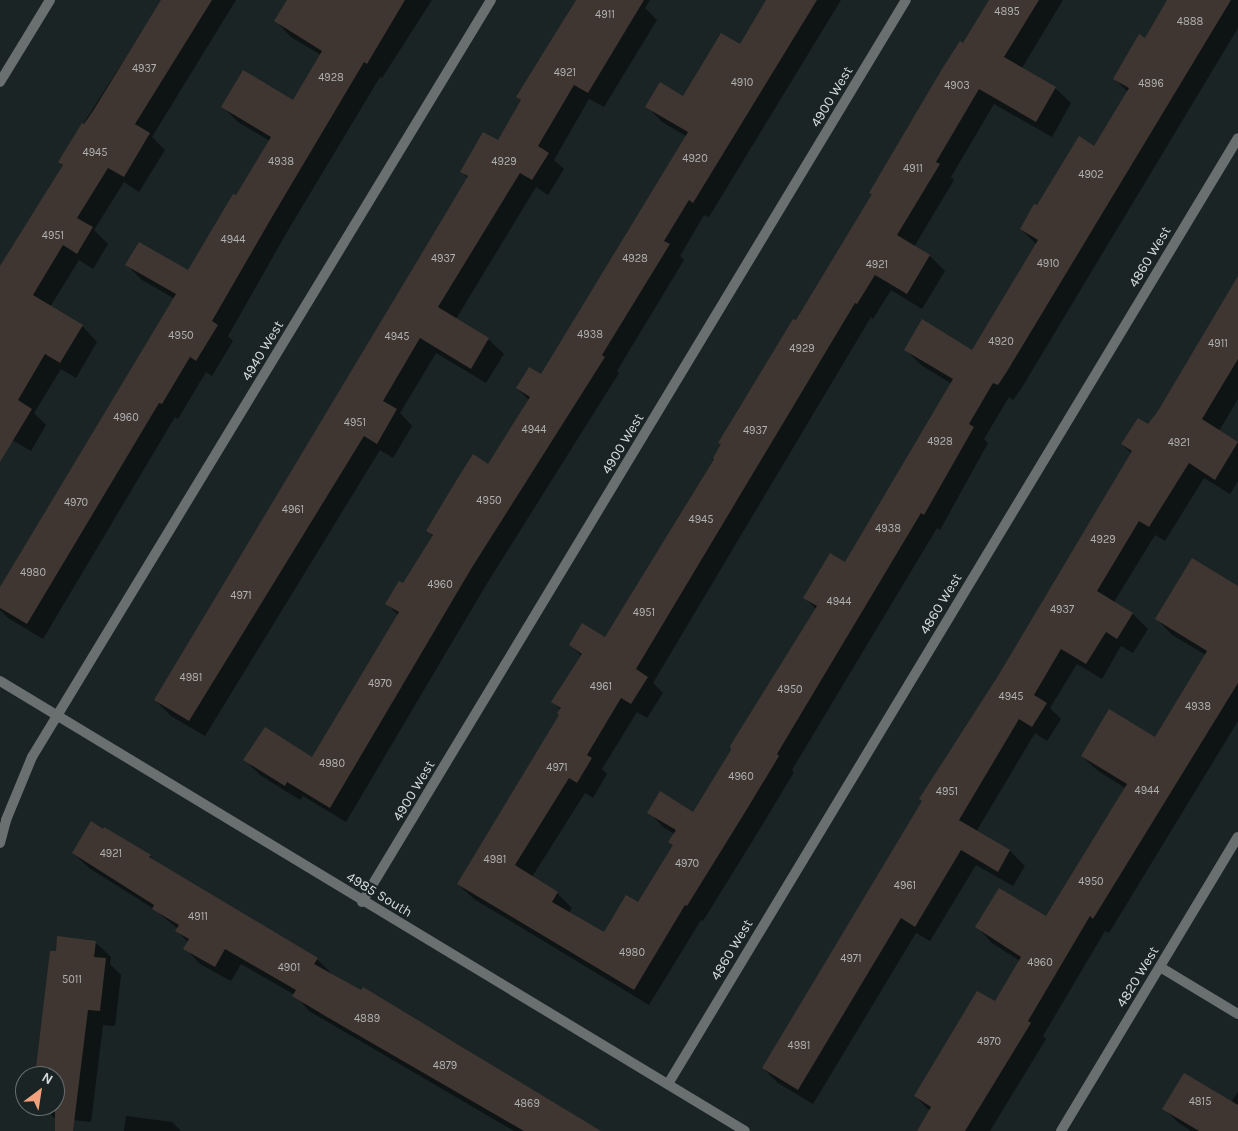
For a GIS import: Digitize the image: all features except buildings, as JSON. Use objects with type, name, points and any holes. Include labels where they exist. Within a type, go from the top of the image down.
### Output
[{"type":"street","points":[[0,82],[50,0]]},
{"type":"street","name":"4940 West","points":[[0,843],[6,820],[32,757],[491,0]]},
{"type":"street","name":"4900 West","points":[[362,902],[906,0]]},
{"type":"street","name":"4860 West","points":[[668,1084],[1238,138]]},
{"type":"street","name":"4985 South","points":[[0,681],[362,902],[746,1131]]},
{"type":"street","name":"4820 West","points":[[1061,1131],[1238,837]]},
{"type":"street","points":[[1160,967],[1238,1014]]}]
